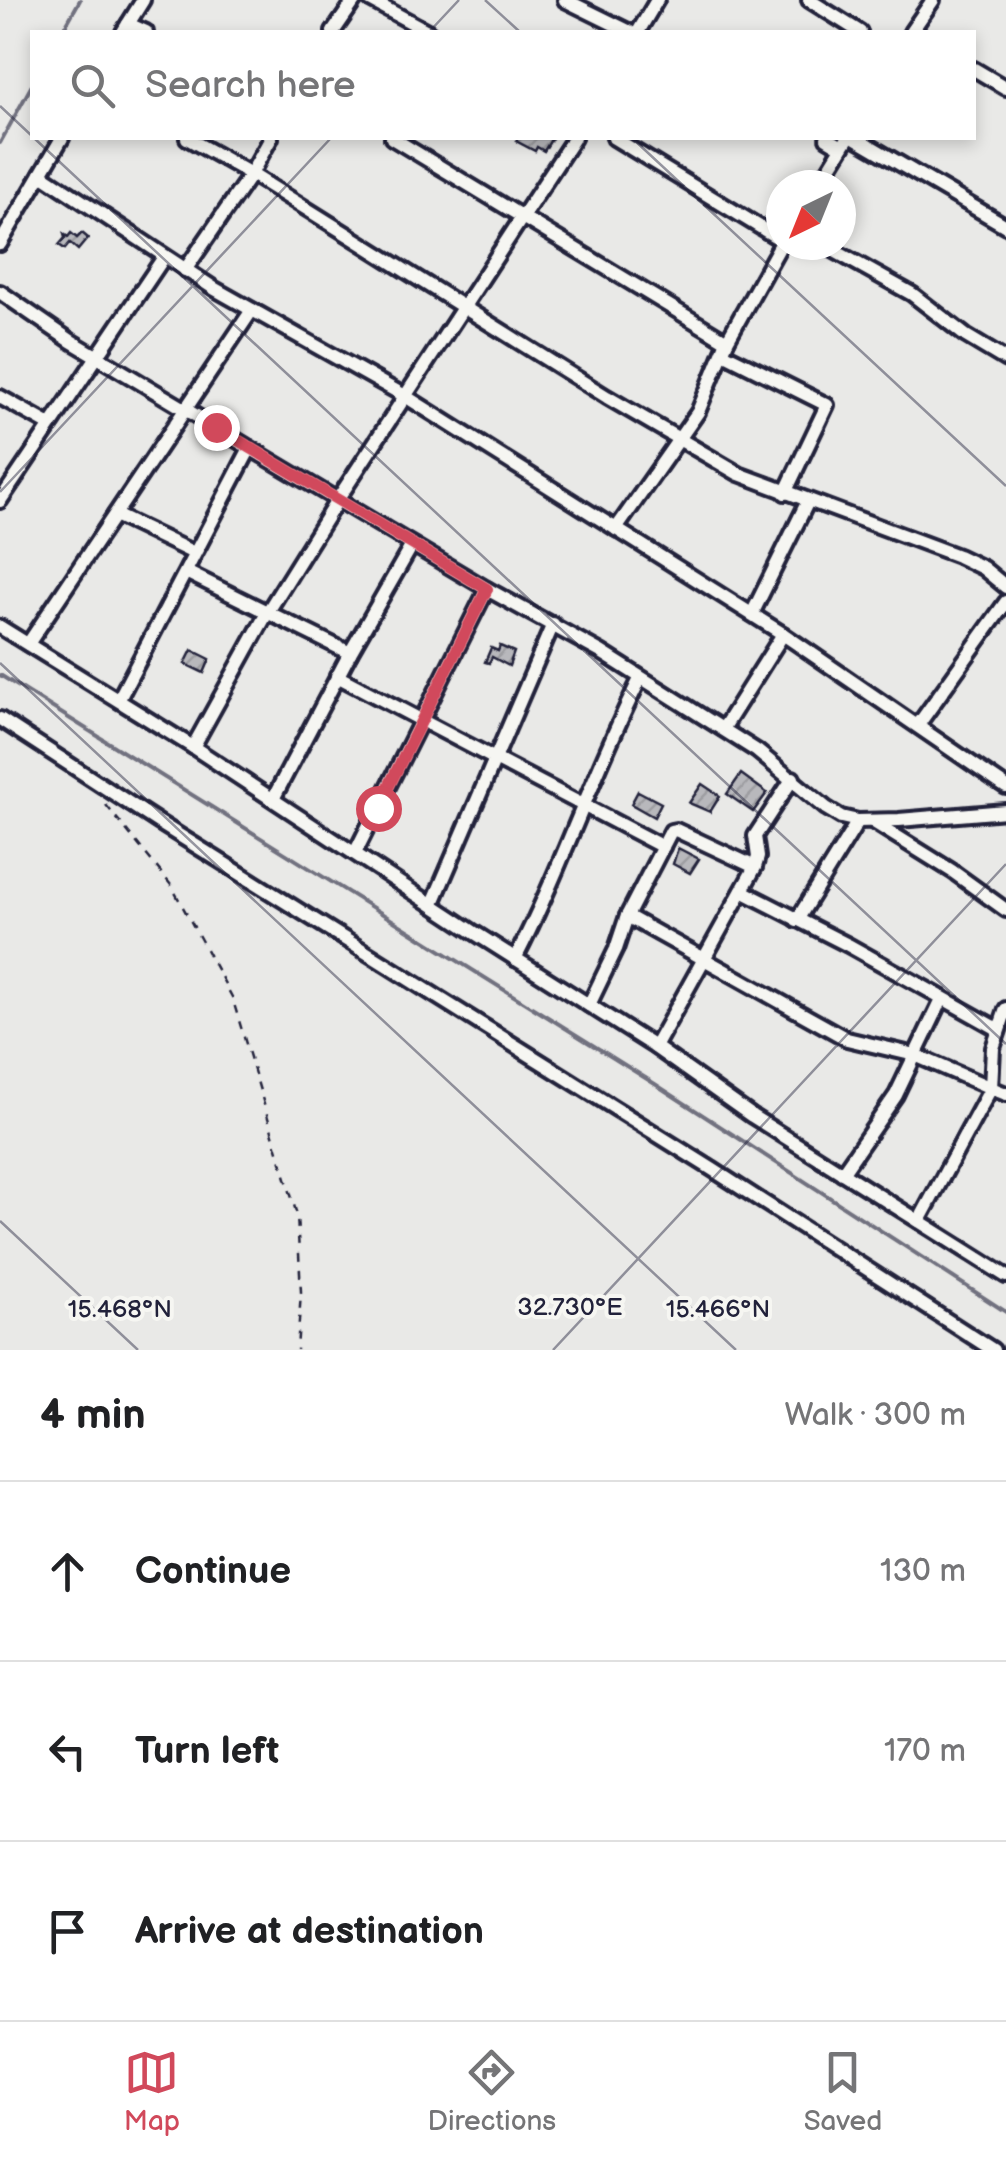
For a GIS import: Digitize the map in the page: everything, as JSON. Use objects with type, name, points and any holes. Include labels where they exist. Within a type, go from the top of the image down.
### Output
[{"type":"street","points":[[126,28],[142,0]]},
{"type":"street","points":[[334,30],[355,0]]},
{"type":"street","points":[[370,0],[425,30]]},
{"type":"street","points":[[565,0],[637,30],[658,0]]},
{"type":"street","points":[[809,0],[857,30]]},
{"type":"street","points":[[912,30],[934,0]]},
{"type":"street","points":[[976,70],[1006,88]]},
{"type":"street","points":[[0,244],[61,140]]},
{"type":"street","points":[[191,140],[739,474],[958,556],[984,568],[1006,587]]},
{"type":"street","points":[[185,270],[270,140]]},
{"type":"street","points":[[395,140],[725,347],[827,405],[785,493]]},
{"type":"street","points":[[194,747],[267,614],[338,499],[573,140]]},
{"type":"street","points":[[617,140],[766,233]]},
{"type":"street","points":[[859,140],[1006,226]]},
{"type":"street","points":[[828,170],[845,142]]},
{"type":"street","points":[[40,174],[185,270],[405,396],[784,634],[1006,787]]},
{"type":"street","points":[[2,495],[164,257]]},
{"type":"street","points":[[616,529],[680,440],[771,260]]},
{"type":"street","points":[[851,260],[912,294],[966,336],[1006,360]]},
{"type":"street","points":[[0,292],[96,355],[412,545],[553,624],[723,729],[793,778],[826,808],[865,821],[952,871],[1006,910]]},
{"type":"street","points":[[28,644],[252,310]]},
{"type":"street","points":[[0,397],[50,425]]},
{"type":"street","points":[[119,700],[250,448]]},
{"type":"street","points":[[752,614],[808,501]]},
{"type":"street","points":[[114,514],[194,553]]},
{"type":"street","points":[[273,799],[412,545]]},
{"type":"street","points":[[186,572],[350,653]]},
{"type":"street","points":[[355,853],[487,589]]},
{"type":"street","points":[[918,725],[1006,602]]},
{"type":"street","points":[[433,903],[553,624]]},
{"type":"street","points":[[0,627],[194,747],[655,1047],[752,1116],[1006,1275]]},
{"type":"street","points":[[723,729],[784,634]]},
{"type":"street","points":[[337,676],[664,847]]},
{"type":"street","points":[[516,959],[640,679]]},
{"type":"street","points":[[0,719],[993,1350]]},
{"type":"street","points":[[655,1047],[755,867],[755,836],[793,778]]},
{"type":"street","points":[[865,821],[1006,811]]},
{"type":"street","points":[[798,920],[865,821]]},
{"type":"street","points":[[589,1005],[627,916],[672,831],[755,867]]},
{"type":"street","points":[[742,891],[848,944],[998,1029]]},
{"type":"street","points":[[627,916],[847,1039],[915,1055],[1006,1094]]},
{"type":"street","points":[[842,1173],[894,1098],[942,999]]},
{"type":"street","points":[[919,1221],[991,1088],[993,1048],[1006,1008]]},
{"type":"path","points":[[102,800],[171,884],[232,997],[297,1215],[301,1292],[296,1350]]},
{"type":"building","points":[[551,140],[544,151],[537,147],[535,151],[516,141]]},
{"type":"building","points":[[71,233],[77,238],[82,233],[88,238],[78,250],[70,243],[65,249],[59,245],[64,234],[68,237]]},
{"type":"building","points":[[500,646],[514,652],[509,666],[492,657],[489,663],[485,662],[491,648],[498,651]]},
{"type":"building","points":[[192,650],[210,659],[204,673],[185,664]]},
{"type":"building","points":[[741,774],[767,793],[753,812],[727,794]]},
{"type":"building","points":[[702,784],[720,796],[710,812],[689,803]]},
{"type":"building","points":[[638,791],[661,803],[654,817],[631,804]]},
{"type":"building","points":[[678,848],[699,859],[690,873],[673,864]]},
{"type":"waterway","points":[[63,30],[80,0]]},
{"type":"waterway","points":[[0,143],[30,89]]},
{"type":"waterway","points":[[0,675],[655,1084],[1006,1312]]},
{"type":"route","points":[[216,427],[487,589],[378,808]]}]
